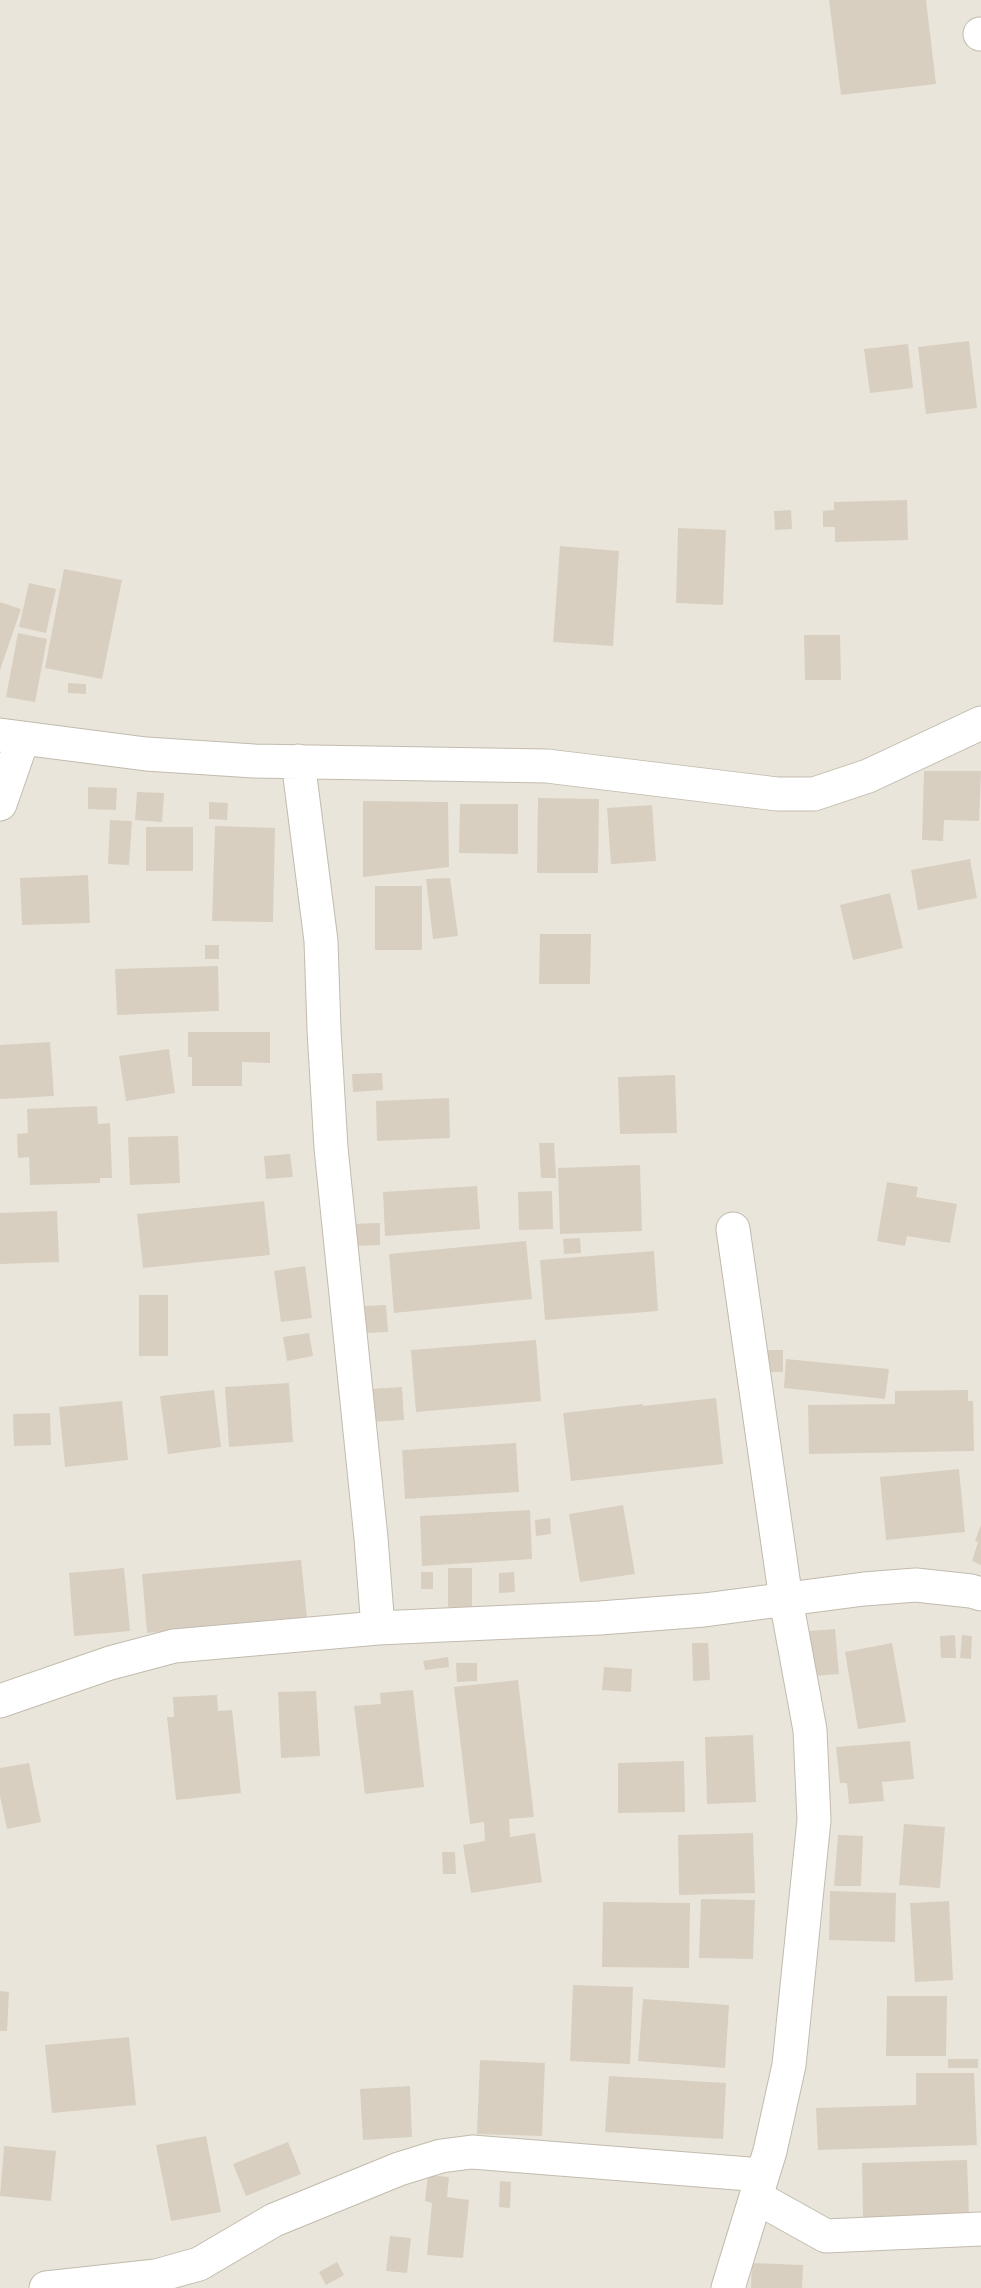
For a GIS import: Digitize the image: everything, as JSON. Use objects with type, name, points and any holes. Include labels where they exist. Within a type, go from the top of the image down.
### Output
[{"type":"street","points":[[0,804],[11,736],[146,754],[254,761],[548,766],[777,795],[814,794],[868,776],[981,723]]},
{"type":"street","points":[[298,761],[321,941],[332,1148],[378,1628]]},
{"type":"street","points":[[729,2288],[759,2186],[789,2066],[814,1820],[810,1730],[786,1600],[733,1229]]},
{"type":"street","points":[[0,1701],[110,1663],[174,1646],[378,1628],[600,1618],[704,1610],[864,1589],[916,1585],[981,1594]]},
{"type":"street","points":[[46,2288],[156,2276],[199,2264],[274,2220],[399,2169],[441,2156],[472,2152],[759,2186],[826,2236],[981,2229]]},
{"type":"shaded area","points":[[0,0],[981,0],[981,2288],[0,2288]]},
{"type":"building","points":[[829,0],[926,0],[936,84],[841,95]]},
{"type":"building","points":[[969,341],[977,408],[926,414],[918,347]]},
{"type":"building","points":[[908,344],[913,388],[870,393],[864,349]]},
{"type":"building","points":[[907,500],[908,540],[835,542],[835,527],[823,527],[823,511],[834,510],[834,502]]},
{"type":"building","points":[[791,510],[792,529],[775,530],[774,511]]},
{"type":"building","points":[[678,528],[726,530],[723,605],[676,603]]},
{"type":"building","points":[[560,546],[619,551],[613,646],[553,642]]},
{"type":"building","points":[[64,569],[122,580],[102,679],[45,668]]},
{"type":"building","points":[[29,583],[56,589],[46,633],[19,627]]},
{"type":"building","points":[[0,602],[21,609],[0,670]]},
{"type":"building","points":[[18,633],[47,639],[35,702],[6,697]]},
{"type":"building","points":[[804,635],[840,635],[841,680],[805,680]]},
{"type":"building","points":[[68,683],[86,684],[86,694],[68,693]]},
{"type":"building","points":[[924,771],[981,771],[979,821],[944,820],[943,841],[922,840]]},
{"type":"building","points":[[88,787],[117,788],[116,810],[88,809]]},
{"type":"building","points":[[137,792],[164,793],[162,822],[135,820]]},
{"type":"building","points":[[538,798],[599,799],[598,873],[537,873]]},
{"type":"building","points":[[363,801],[448,802],[449,867],[363,877]]},
{"type":"building","points":[[209,802],[228,803],[227,820],[209,819]]},
{"type":"building","points":[[460,804],[518,804],[518,854],[459,853]]},
{"type":"building","points":[[652,805],[656,861],[611,864],[607,808]]},
{"type":"building","points":[[110,820],[132,821],[129,865],[108,864]]},
{"type":"building","points":[[215,826],[275,828],[273,922],[212,921]]},
{"type":"building","points":[[146,827],[193,827],[193,871],[146,871]]},
{"type":"building","points":[[970,859],[977,898],[918,910],[911,870]]},
{"type":"building","points":[[88,875],[90,923],[22,925],[20,878]]},
{"type":"building","points":[[450,878],[458,936],[433,939],[426,879]]},
{"type":"building","points":[[375,886],[422,886],[422,950],[375,950]]},
{"type":"building","points":[[890,893],[903,948],[853,960],[840,905]]},
{"type":"building","points":[[540,934],[591,934],[590,984],[539,984]]},
{"type":"building","points":[[205,945],[219,945],[219,959],[205,959]]},
{"type":"building","points":[[218,966],[219,1011],[117,1015],[115,969]]},
{"type":"building","points":[[188,1032],[270,1032],[270,1063],[242,1062],[242,1086],[192,1086],[192,1057],[188,1057]]},
{"type":"building","points":[[50,1042],[54,1096],[0,1099],[0,1045]]},
{"type":"building","points":[[169,1049],[175,1093],[126,1101],[119,1056]]},
{"type":"building","points":[[382,1073],[383,1090],[353,1092],[352,1074]]},
{"type":"building","points":[[675,1075],[677,1133],[620,1134],[618,1077]]},
{"type":"building","points":[[449,1098],[450,1138],[377,1141],[376,1101]]},
{"type":"building","points":[[97,1106],[98,1124],[110,1123],[112,1178],[100,1178],[100,1183],[30,1185],[29,1157],[18,1158],[17,1134],[28,1133],[27,1109]]},
{"type":"building","points":[[178,1136],[180,1183],[130,1185],[128,1137]]},
{"type":"building","points":[[539,1143],[554,1143],[556,1178],[541,1178]]},
{"type":"building","points":[[290,1154],[293,1177],[266,1179],[264,1156]]},
{"type":"building","points":[[640,1165],[642,1231],[560,1234],[558,1168]]},
{"type":"building","points":[[887,1182],[918,1187],[916,1197],[957,1204],[950,1243],[907,1236],[905,1246],[877,1241]]},
{"type":"building","points":[[477,1186],[480,1229],[385,1236],[383,1192]]},
{"type":"building","points":[[552,1191],[553,1229],[519,1230],[518,1192]]},
{"type":"building","points":[[264,1201],[270,1255],[143,1268],[137,1214]]},
{"type":"building","points":[[57,1211],[59,1262],[0,1264],[0,1213]]},
{"type":"building","points":[[380,1223],[380,1245],[352,1246],[351,1224]]},
{"type":"building","points":[[580,1238],[581,1253],[564,1254],[563,1239]]},
{"type":"building","points":[[526,1241],[532,1299],[394,1313],[389,1254]]},
{"type":"building","points":[[654,1251],[658,1311],[545,1320],[540,1260]]},
{"type":"building","points":[[305,1266],[312,1318],[281,1322],[274,1271]]},
{"type":"building","points":[[139,1295],[168,1295],[168,1356],[139,1356]]},
{"type":"building","points":[[386,1305],[388,1332],[366,1333],[365,1306]]},
{"type":"building","points":[[309,1333],[313,1356],[287,1361],[283,1337]]},
{"type":"building","points":[[536,1340],[541,1401],[416,1412],[411,1350]]},
{"type":"building","points":[[766,1350],[783,1350],[783,1372],[766,1372]]},
{"type":"building","points":[[786,1359],[889,1369],[885,1399],[784,1388]]},
{"type":"building","points":[[289,1383],[293,1442],[229,1447],[225,1387]]},
{"type":"building","points":[[402,1387],[404,1420],[372,1422],[370,1389]]},
{"type":"building","points":[[214,1390],[221,1447],[168,1454],[160,1396]]},
{"type":"building","points":[[968,1390],[968,1401],[973,1401],[974,1451],[809,1454],[808,1405],[895,1404],[895,1391]]},
{"type":"building","points":[[716,1398],[723,1464],[571,1481],[563,1413]]},
{"type":"building","points":[[122,1401],[128,1460],[65,1467],[59,1407]]},
{"type":"building","points":[[50,1413],[51,1445],[14,1446],[13,1414]]},
{"type":"building","points":[[516,1443],[519,1492],[405,1499],[402,1450]]},
{"type":"building","points":[[959,1469],[965,1532],[886,1540],[880,1477]]},
{"type":"building","points":[[623,1505],[635,1574],[580,1582],[569,1514]]},
{"type":"building","points":[[530,1510],[532,1559],[422,1566],[420,1516]]},
{"type":"building","points":[[550,1518],[551,1534],[536,1536],[535,1520]]},
{"type":"building","points":[[981,1525],[981,1565],[972,1561],[978,1542],[975,1541]]},
{"type":"building","points":[[301,1560],[307,1618],[147,1633],[142,1574]]},
{"type":"building","points":[[124,1568],[130,1631],[74,1636],[69,1573]]},
{"type":"building","points":[[448,1568],[472,1568],[472,1607],[448,1607]]},
{"type":"building","points":[[421,1572],[433,1572],[433,1589],[421,1589]]},
{"type":"building","points":[[514,1572],[515,1592],[499,1593],[499,1573]]},
{"type":"building","points":[[835,1629],[839,1674],[813,1676],[809,1631]]},
{"type":"building","points":[[955,1635],[956,1658],[941,1658],[940,1636]]},
{"type":"building","points":[[962,1635],[972,1636],[971,1659],[960,1658]]},
{"type":"building","points":[[692,1643],[708,1643],[710,1680],[693,1681]]},
{"type":"building","points":[[892,1643],[906,1722],[858,1729],[845,1652]]},
{"type":"building","points":[[448,1657],[449,1667],[425,1670],[423,1661]]},
{"type":"building","points":[[456,1663],[477,1663],[477,1681],[457,1682]]},
{"type":"building","points":[[604,1667],[632,1669],[631,1692],[602,1690]]},
{"type":"building","points":[[518,1680],[534,1817],[509,1819],[510,1837],[535,1833],[542,1882],[471,1893],[463,1845],[485,1841],[484,1822],[470,1824],[454,1687]]},
{"type":"building","points":[[413,1690],[424,1787],[365,1794],[354,1706],[381,1704],[380,1693]]},
{"type":"building","points":[[316,1691],[320,1756],[281,1758],[278,1692]]},
{"type":"building","points":[[217,1695],[218,1711],[232,1710],[241,1793],[176,1800],[167,1717],[174,1717],[173,1697]]},
{"type":"building","points":[[753,1735],[756,1802],[707,1804],[705,1737]]},
{"type":"building","points":[[910,1741],[914,1779],[882,1782],[884,1801],[849,1804],[847,1783],[840,1783],[836,1747]]},
{"type":"building","points":[[684,1761],[685,1812],[618,1813],[618,1763]]},
{"type":"building","points":[[29,1763],[41,1822],[7,1829],[0,1796],[0,1768]]},
{"type":"building","points":[[904,1824],[945,1827],[940,1888],[899,1885]]},
{"type":"building","points":[[753,1833],[755,1893],[679,1895],[678,1835]]},
{"type":"building","points":[[838,1835],[863,1836],[861,1886],[834,1886]]},
{"type":"building","points":[[442,1852],[455,1852],[456,1874],[443,1874]]},
{"type":"building","points":[[830,1891],[896,1893],[895,1942],[829,1940]]},
{"type":"building","points":[[701,1899],[755,1900],[753,1959],[699,1958]]},
{"type":"building","points":[[949,1901],[953,1980],[915,1982],[910,1903]]},
{"type":"building","points":[[603,1902],[690,1903],[689,1968],[602,1967]]},
{"type":"building","points":[[573,1985],[633,1987],[630,2064],[570,2061]]},
{"type":"building","points":[[0,1991],[9,1992],[7,2031],[0,2031]]},
{"type":"building","points":[[887,1996],[947,1996],[946,2056],[886,2056]]},
{"type":"building","points":[[643,1999],[729,2005],[725,2068],[638,2061]]},
{"type":"building","points":[[129,2037],[136,2105],[52,2113],[45,2045]]},
{"type":"building","points":[[948,2059],[978,2059],[978,2068],[948,2068]]},
{"type":"building","points":[[480,2060],[545,2063],[542,2136],[477,2134]]},
{"type":"building","points":[[916,2073],[974,2073],[977,2145],[818,2150],[816,2108],[916,2105]]},
{"type":"building","points":[[609,2076],[726,2083],[723,2139],[605,2132]]},
{"type":"building","points":[[410,2086],[412,2137],[363,2140],[360,2089]]},
{"type":"building","points":[[206,2136],[221,2212],[171,2221],[156,2145]]},
{"type":"building","points":[[288,2142],[301,2174],[246,2196],[233,2164]]},
{"type":"building","points":[[4,2146],[56,2151],[51,2201],[0,2196]]},
{"type":"building","points":[[967,2160],[969,2215],[863,2218],[862,2163]]},
{"type":"building","points":[[428,2175],[449,2177],[447,2197],[469,2200],[463,2258],[427,2255],[432,2203],[425,2201]]},
{"type":"building","points":[[500,2181],[511,2182],[510,2208],[499,2207]]},
{"type":"building","points":[[390,2236],[411,2238],[407,2273],[386,2271]]},
{"type":"building","points":[[337,2262],[344,2275],[326,2285],[319,2272]]},
{"type":"building","points":[[752,2263],[803,2265],[802,2288],[751,2288]]}]
